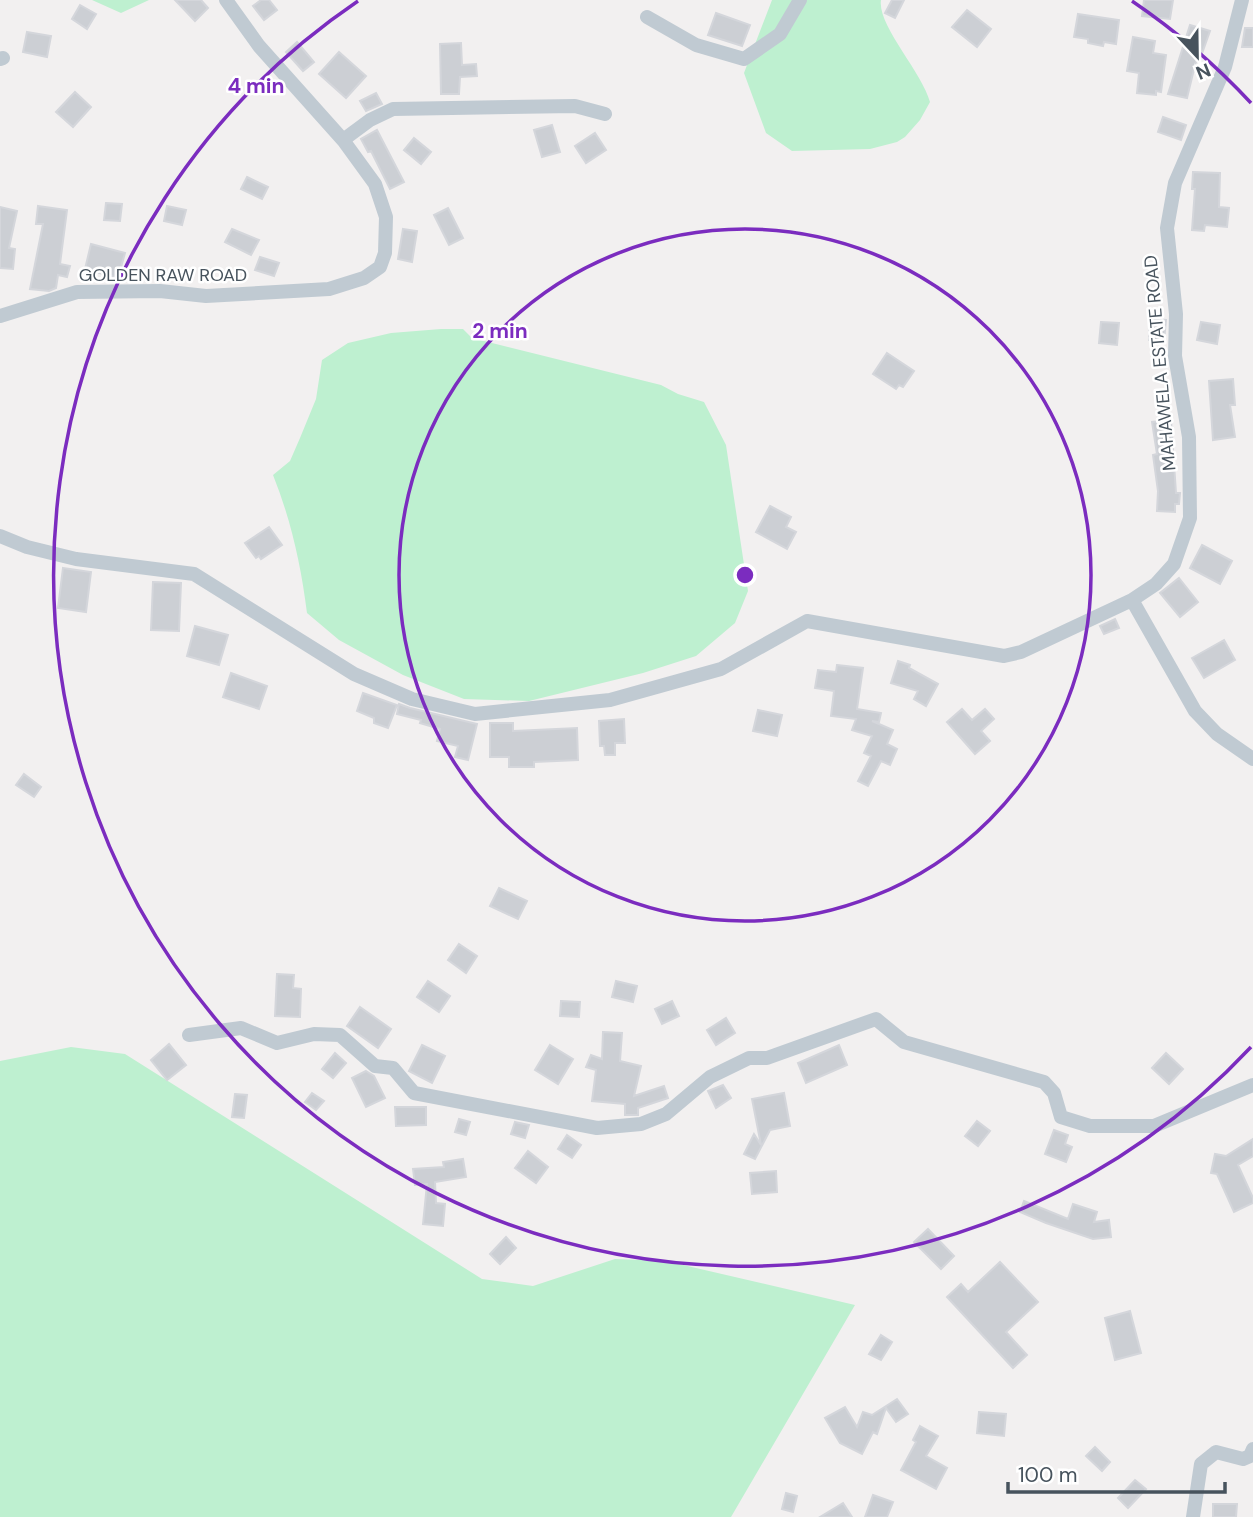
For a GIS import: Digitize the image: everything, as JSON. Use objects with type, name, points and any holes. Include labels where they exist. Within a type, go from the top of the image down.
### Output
[{"type":"street","name":"GOLDEN RAW ROAD","points":[[0,316],[77,292],[160,290],[206,296],[329,289],[364,278],[380,267],[385,253],[386,217],[374,184],[343,140],[259,46],[226,0]]},
{"type":"street","points":[[647,17],[696,45],[744,59],[780,34],[800,0]]},
{"type":"street","name":"MAHAWELA ESTATE ROAD","points":[[0,536],[27,547],[76,559],[194,574],[354,674],[412,699],[475,714],[610,700],[722,669],[807,621],[1004,656],[1021,652],[1132,600],[1156,584],[1174,564],[1190,518],[1189,437],[1175,356],[1176,314],[1167,228],[1175,183],[1225,67],[1242,0]]},
{"type":"street","points":[[343,140],[370,120],[393,109],[575,106],[605,114]]},
{"type":"street","points":[[1132,600],[1195,711],[1217,734],[1253,759]]},
{"type":"street","points":[[189,1035],[241,1028],[277,1043],[314,1034],[340,1035],[375,1066],[393,1068],[414,1093],[597,1128],[641,1124],[666,1114],[710,1077],[749,1058],[767,1058],[876,1019],[904,1042],[1044,1082],[1054,1093],[1061,1116],[1090,1126],[1154,1126],[1253,1085]]},
{"type":"street","points":[[1193,1517],[1200,1464],[1216,1452],[1243,1459],[1250,1456],[1253,1449]]},
{"type":"green space","points":[[92,0],[149,0],[121,13]]},
{"type":"green space","points":[[772,0],[881,0],[886,22],[930,102],[920,120],[905,137],[897,142],[870,149],[792,151],[766,133],[744,73]]},
{"type":"green space","points":[[463,329],[472,338],[661,385],[678,394],[704,402],[726,445],[748,591],[735,623],[696,656],[643,673],[529,701],[464,699],[403,675],[339,640],[307,613],[294,543],[273,475],[290,461],[300,438],[316,399],[322,360],[348,343],[391,333]]},
{"type":"green space","points":[[71,1047],[125,1054],[482,1279],[533,1286],[615,1259],[666,1261],[855,1305],[731,1517],[0,1517],[0,1061]]},
{"type":"building","points":[[175,0],[201,0],[208,8],[195,21]]},
{"type":"building","points":[[261,0],[269,0],[277,10],[264,20],[253,6]]},
{"type":"building","points":[[892,0],[904,0],[895,18],[885,13]]},
{"type":"building","points":[[1144,0],[1173,0],[1170,19],[1142,16]]},
{"type":"building","points":[[80,5],[96,14],[87,29],[72,19]]},
{"type":"building","points":[[967,10],[991,29],[977,47],[952,27]]},
{"type":"building","points":[[716,13],[750,25],[742,46],[708,35]]},
{"type":"building","points":[[1078,14],[1119,20],[1116,44],[1104,42],[1103,46],[1088,43],[1088,39],[1074,37]]},
{"type":"building","points":[[1190,25],[1210,31],[1199,62],[1196,61],[1187,98],[1168,94]]},
{"type":"building","points":[[1245,28],[1253,28],[1253,47],[1242,47]]},
{"type":"building","points":[[27,32],[51,36],[47,57],[23,52]]},
{"type":"building","points":[[1133,37],[1155,41],[1153,53],[1166,55],[1161,92],[1156,91],[1156,95],[1137,93],[1139,73],[1127,71]]},
{"type":"building","points":[[297,42],[314,62],[303,71],[286,52]]},
{"type":"building","points":[[461,43],[462,65],[476,64],[477,76],[460,77],[459,94],[441,94],[440,44]]},
{"type":"building","points":[[339,52],[366,76],[346,98],[319,74]]},
{"type":"building","points":[[75,92],[91,107],[73,127],[56,112]]},
{"type":"building","points":[[376,93],[382,104],[366,111],[360,101]]},
{"type":"building","points":[[1163,117],[1186,125],[1181,140],[1158,132]]},
{"type":"building","points":[[552,125],[560,152],[542,157],[534,130]]},
{"type":"building","points":[[377,130],[404,182],[390,189],[371,151],[368,152],[361,139]]},
{"type":"building","points":[[595,133],[606,150],[586,163],[575,146]]},
{"type":"building","points":[[414,138],[431,152],[421,164],[404,150]]},
{"type":"building","points":[[1193,172],[1220,173],[1219,207],[1229,208],[1227,227],[1205,225],[1204,231],[1192,230],[1195,189],[1192,189]]},
{"type":"building","points":[[247,177],[268,187],[262,199],[241,189]]},
{"type":"building","points":[[106,203],[122,204],[120,221],[104,220]]},
{"type":"building","points":[[38,206],[67,210],[60,264],[70,266],[67,277],[58,275],[56,288],[49,291],[30,289],[43,224],[36,224]]},
{"type":"building","points":[[167,206],[186,210],[182,225],[164,221]]},
{"type":"building","points":[[0,207],[17,211],[9,248],[15,249],[13,269],[0,268]]},
{"type":"building","points":[[448,208],[463,238],[449,245],[434,215]]},
{"type":"building","points":[[232,229],[259,240],[251,255],[225,242]]},
{"type":"building","points":[[403,229],[417,231],[412,262],[398,259]]},
{"type":"building","points":[[91,244],[125,253],[118,278],[85,269]]},
{"type":"building","points":[[260,257],[279,263],[274,276],[255,270]]},
{"type":"building","points":[[1150,319],[1166,320],[1164,341],[1149,340]]},
{"type":"building","points":[[1101,322],[1119,323],[1117,345],[1099,343]]},
{"type":"building","points":[[1201,322],[1220,325],[1217,344],[1197,340]]},
{"type":"building","points":[[887,353],[914,371],[903,387],[899,385],[896,389],[873,374]]},
{"type":"building","points":[[1233,379],[1235,405],[1230,405],[1235,437],[1213,440],[1209,381]]},
{"type":"building","points":[[1171,420],[1176,493],[1180,493],[1175,512],[1157,511],[1158,491],[1153,455],[1157,454],[1152,422]]},
{"type":"building","points":[[770,506],[791,517],[786,527],[796,532],[787,549],[756,532]]},
{"type":"building","points":[[269,527],[282,545],[261,559],[259,556],[256,558],[245,543]]},
{"type":"building","points":[[1202,545],[1232,561],[1220,584],[1190,568]]},
{"type":"building","points":[[63,568],[91,572],[86,612],[58,608]]},
{"type":"building","points":[[1179,578],[1198,602],[1180,617],[1160,593]]},
{"type":"building","points":[[153,582],[181,583],[179,631],[151,630]]},
{"type":"building","points":[[1115,619],[1119,628],[1104,634],[1100,626]]},
{"type":"building","points":[[195,626],[228,635],[219,665],[187,656]]},
{"type":"building","points":[[1224,640],[1235,660],[1204,678],[1192,658]]},
{"type":"building","points":[[898,661],[910,665],[909,668],[938,684],[926,706],[914,699],[918,691],[891,683]]},
{"type":"building","points":[[837,665],[863,668],[857,709],[881,713],[879,722],[872,721],[893,730],[887,744],[897,749],[890,765],[881,761],[868,786],[858,781],[871,756],[864,753],[872,736],[852,730],[856,719],[831,716],[834,691],[815,688],[818,670],[836,672]]},
{"type":"building","points":[[231,673],[267,686],[259,709],[223,697]]},
{"type":"building","points":[[363,693],[397,705],[388,728],[374,723],[374,718],[357,711]]},
{"type":"building","points":[[399,704],[477,724],[468,760],[455,757],[458,746],[437,741],[440,729],[420,723],[421,720],[397,714]]},
{"type":"building","points":[[962,709],[972,720],[985,709],[994,719],[981,731],[990,741],[975,754],[947,722]]},
{"type":"building","points":[[758,710],[782,715],[777,736],[753,731]]},
{"type":"building","points":[[624,719],[625,743],[615,743],[615,755],[605,755],[604,746],[600,746],[599,721]]},
{"type":"building","points":[[490,723],[513,723],[513,731],[577,728],[578,760],[534,762],[534,767],[509,767],[509,757],[490,757]]},
{"type":"building","points":[[24,774],[41,787],[34,797],[16,785]]},
{"type":"building","points":[[499,888],[527,901],[518,919],[490,906]]},
{"type":"building","points":[[459,944],[477,956],[466,973],[448,960]]},
{"type":"building","points":[[277,974],[294,975],[293,988],[301,989],[300,1017],[275,1016]]},
{"type":"building","points":[[428,981],[450,996],[439,1012],[417,997]]},
{"type":"building","points":[[616,981],[637,986],[633,1002],[612,997]]},
{"type":"building","points":[[561,1001],[580,1002],[579,1017],[560,1016]]},
{"type":"building","points":[[672,1001],[679,1016],[662,1024],[655,1009]]},
{"type":"building","points":[[360,1007],[391,1029],[378,1048],[347,1026]]},
{"type":"building","points":[[726,1018],[735,1033],[716,1045],[707,1030]]},
{"type":"building","points":[[603,1032],[622,1033],[620,1061],[641,1066],[634,1096],[664,1086],[668,1098],[638,1108],[638,1115],[625,1115],[625,1104],[592,1101],[596,1070],[586,1067],[591,1055],[602,1059]]},
{"type":"building","points":[[169,1044],[186,1065],[167,1080],[151,1060]]},
{"type":"building","points":[[422,1045],[445,1056],[432,1083],[409,1071]]},
{"type":"building","points":[[550,1045],[573,1059],[558,1084],[535,1070]]},
{"type":"building","points":[[839,1045],[847,1065],[806,1083],[798,1063]]},
{"type":"building","points":[[335,1053],[346,1063],[333,1078],[322,1069]]},
{"type":"building","points":[[1166,1053],[1183,1069],[1169,1084],[1152,1068]]},
{"type":"building","points":[[366,1071],[374,1076],[385,1098],[366,1107],[352,1078]]},
{"type":"building","points":[[723,1085],[731,1098],[716,1108],[708,1091]]},
{"type":"building","points":[[312,1093],[324,1101],[316,1110],[305,1102]]},
{"type":"building","points":[[784,1093],[790,1126],[770,1130],[755,1159],[744,1154],[754,1134],[761,1145],[752,1099]]},
{"type":"building","points":[[235,1094],[247,1095],[244,1118],[232,1117]]},
{"type":"building","points":[[395,1107],[426,1107],[426,1125],[396,1126]]},
{"type":"building","points":[[459,1119],[470,1122],[466,1135],[455,1132]]},
{"type":"building","points":[[977,1121],[990,1131],[978,1146],[965,1136]]},
{"type":"building","points":[[515,1122],[529,1125],[525,1138],[511,1134]]},
{"type":"building","points":[[1054,1130],[1068,1135],[1065,1144],[1072,1147],[1066,1162],[1045,1154]]},
{"type":"building","points":[[567,1135],[581,1145],[572,1158],[558,1149]]},
{"type":"building","points":[[1253,1139],[1253,1156],[1238,1165],[1253,1203],[1234,1212],[1217,1174],[1211,1173],[1215,1154],[1226,1156]]},
{"type":"building","points":[[528,1151],[548,1167],[536,1183],[515,1168]]},
{"type":"building","points":[[463,1159],[466,1177],[435,1182],[436,1203],[445,1204],[443,1226],[423,1224],[427,1184],[415,1185],[413,1169],[444,1167],[443,1162]]},
{"type":"building","points":[[776,1171],[777,1192],[752,1194],[750,1173]]},
{"type":"building","points":[[1024,1201],[1068,1219],[1073,1204],[1097,1212],[1094,1222],[1109,1220],[1111,1237],[1093,1239],[1046,1223],[1020,1212]]},
{"type":"building","points":[[928,1229],[954,1256],[941,1269],[914,1242]]},
{"type":"building","points":[[506,1237],[516,1248],[500,1264],[490,1254]]},
{"type":"building","points":[[1000,1262],[1038,1302],[1006,1332],[1027,1355],[1013,1368],[947,1297],[961,1284],[968,1292]]},
{"type":"building","points":[[1130,1311],[1141,1353],[1115,1360],[1105,1318]]},
{"type":"building","points":[[881,1335],[892,1342],[881,1360],[869,1354]]},
{"type":"building","points":[[897,1399],[908,1414],[896,1422],[886,1408],[877,1434],[873,1432],[862,1454],[840,1443],[825,1418],[845,1407],[857,1427],[863,1412],[872,1415]]},
{"type":"building","points":[[979,1412],[1006,1414],[1004,1436],[977,1433]]},
{"type":"building","points":[[920,1426],[938,1436],[926,1456],[947,1468],[936,1489],[901,1470],[916,1442],[913,1440]]},
{"type":"building","points":[[1095,1447],[1110,1462],[1102,1471],[1086,1456]]},
{"type":"building","points":[[1135,1480],[1146,1489],[1128,1508],[1118,1498]]},
{"type":"building","points":[[786,1493],[797,1496],[793,1512],[782,1509]]},
{"type":"building","points":[[873,1495],[893,1502],[887,1517],[865,1517]]},
{"type":"building","points":[[843,1503],[852,1517],[820,1517]]},
{"type":"building","points":[[1213,1504],[1237,1504],[1236,1517],[1213,1517]]}]
